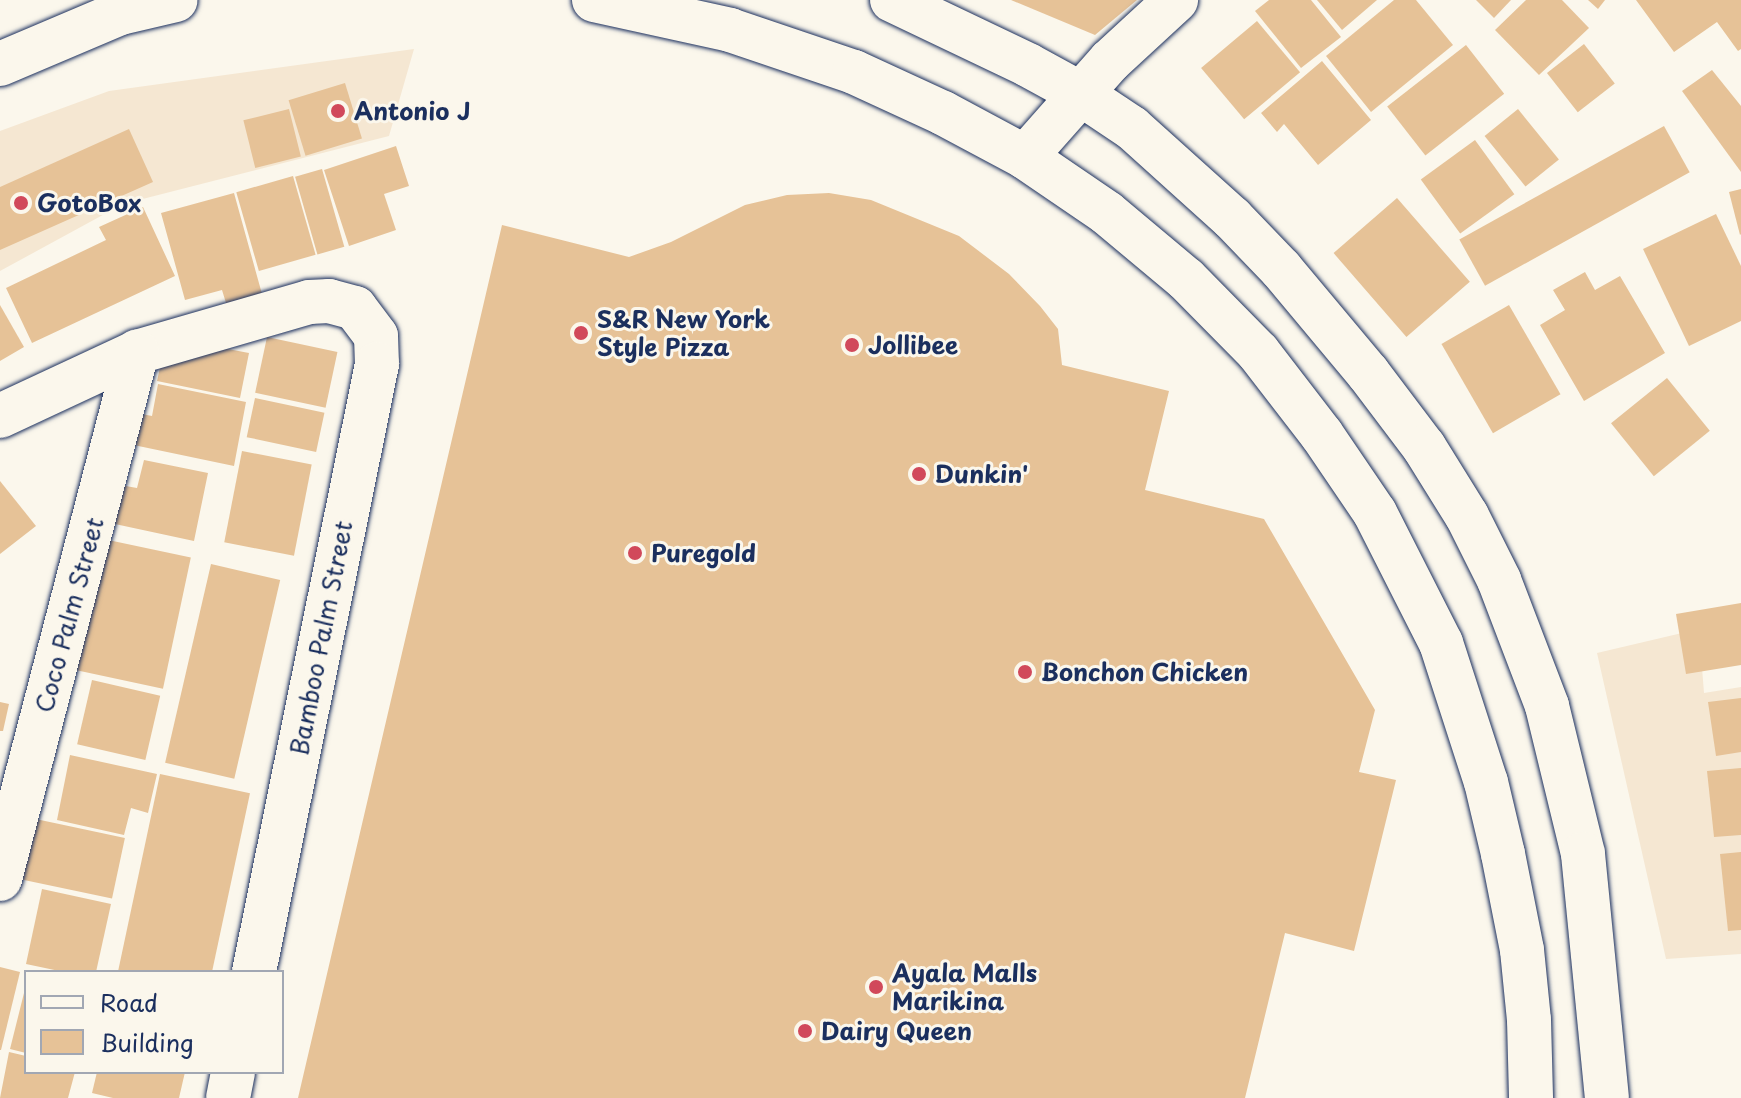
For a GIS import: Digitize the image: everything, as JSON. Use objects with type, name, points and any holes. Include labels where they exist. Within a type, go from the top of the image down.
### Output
[{"type":"street","points":[[0,64],[120,13],[176,0]]},
{"type":"street","points":[[594,0],[730,30],[854,72],[1025,157],[1107,213],[1186,279],[1258,352],[1322,435],[1394,549],[1441,643],[1486,782],[1522,950],[1529,1020],[1531,1098]]},
{"type":"street","points":[[892,0],[1014,57],[1081,94],[1132,128],[1178,168],[1281,269],[1368,373],[1424,447],[1467,516],[1499,580],[1547,706],[1567,777],[1591,921],[1607,1098]]},
{"type":"street","points":[[1025,157],[1081,94],[1176,0]]},
{"type":"street","name":"Bamboo Palm Street","points":[[137,352],[309,302],[329,301],[355,308],[376,336],[377,364],[254,970]]},
{"type":"street","points":[[0,416],[137,352]]},
{"type":"street","name":"Coco Palm Street","points":[[0,879],[137,352]]},
{"type":"street","points":[[228,1098],[233,1074]]},
{"type":"shaded area","points":[[414,49],[389,136],[123,204],[0,271],[0,131],[109,91]]},
{"type":"shaded area","points":[[1699,629],[1704,693],[1741,687],[1741,954],[1666,959],[1597,653]]},
{"type":"building","points":[[1011,0],[1137,0],[1095,35]]},
{"type":"building","points":[[1269,0],[1311,0],[1341,37],[1301,68],[1255,11]]},
{"type":"building","points":[[1317,0],[1377,0],[1342,30]]},
{"type":"building","points":[[1394,0],[1416,0],[1453,45],[1371,112],[1326,56]]},
{"type":"building","points":[[1476,0],[1511,0],[1494,18]]},
{"type":"building","points":[[1526,0],[1562,0],[1589,28],[1539,75],[1495,30]]},
{"type":"building","points":[[1588,0],[1605,0],[1598,9]]},
{"type":"building","points":[[1636,0],[1741,0],[1741,49],[1738,51],[1717,22],[1674,52]]},
{"type":"building","points":[[1257,21],[1300,72],[1244,119],[1201,68]]},
{"type":"building","points":[[1584,44],[1615,83],[1578,112],[1547,73]]},
{"type":"building","points":[[1466,45],[1504,94],[1425,155],[1387,107]]},
{"type":"building","points":[[1322,61],[1371,120],[1318,165],[1284,124],[1277,132],[1261,113]]},
{"type":"building","points":[[1712,70],[1741,106],[1741,172],[1682,91]]},
{"type":"building","points":[[345,83],[362,138],[306,156],[289,100]]},
{"type":"building","points":[[289,109],[301,157],[255,168],[243,120]]},
{"type":"building","points":[[1518,109],[1559,160],[1525,187],[1485,136]]},
{"type":"building","points":[[1664,126],[1690,172],[1485,286],[1459,239]]},
{"type":"building","points":[[129,129],[153,182],[0,250],[0,187]]},
{"type":"building","points":[[1475,140],[1514,194],[1460,234],[1421,179]]},
{"type":"building","points":[[396,146],[409,186],[384,194],[396,230],[349,246],[324,170]]},
{"type":"building","points":[[322,169],[344,247],[317,255],[295,177]]},
{"type":"building","points":[[293,176],[316,255],[259,271],[236,192]]},
{"type":"building","points":[[1741,189],[1741,234],[1740,235],[1729,192]]},
{"type":"building","points":[[234,193],[262,294],[226,303],[222,290],[185,300],[161,213]]},
{"type":"building","points":[[829,193],[871,200],[959,236],[1009,274],[1040,306],[1058,329],[1062,365],[1169,391],[1145,490],[1264,519],[1375,710],[1359,772],[1396,780],[1354,951],[1285,933],[1245,1098],[298,1098],[502,225],[629,257],[671,242],[745,205],[787,195]]},
{"type":"building","points":[[1397,198],[1470,282],[1406,337],[1334,253]]},
{"type":"building","points":[[143,207],[175,276],[32,343],[6,288],[106,240],[99,227]]},
{"type":"building","points":[[1716,214],[1741,266],[1741,321],[1689,346],[1643,249]]},
{"type":"building","points":[[1585,272],[1595,290],[1620,276],[1665,353],[1584,401],[1540,325],[1565,310],[1553,290]]},
{"type":"building","points":[[0,305],[24,347],[0,361]]},
{"type":"building","points":[[1509,305],[1560,394],[1493,433],[1441,344]]},
{"type":"building","points":[[267,337],[337,352],[326,408],[255,393]]},
{"type":"building","points":[[212,346],[249,353],[240,398],[157,381],[161,363]]},
{"type":"building","points":[[1667,378],[1710,431],[1654,476],[1611,423]]},
{"type":"building","points":[[158,384],[246,402],[234,466],[124,443],[131,412],[152,416]]},
{"type":"building","points":[[255,398],[324,413],[316,452],[247,437]]},
{"type":"building","points":[[242,451],[312,465],[294,556],[224,542]]},
{"type":"building","points":[[144,460],[208,473],[194,541],[101,521],[109,483],[137,488]]},
{"type":"building","points":[[0,481],[36,526],[0,554]]},
{"type":"building","points":[[94,537],[191,558],[163,689],[66,668]]},
{"type":"building","points":[[211,564],[280,580],[234,779],[165,763]]},
{"type":"building","points":[[1741,603],[1741,665],[1686,674],[1676,614]]},
{"type":"building","points":[[92,680],[160,696],[145,760],[77,744]]},
{"type":"building","points":[[1741,698],[1741,752],[1716,756],[1708,702]]},
{"type":"building","points":[[0,702],[9,704],[3,731],[0,731]]},
{"type":"building","points":[[70,755],[157,774],[148,813],[131,808],[124,835],[57,820]]},
{"type":"building","points":[[1741,768],[1741,835],[1714,837],[1707,771]]},
{"type":"building","points":[[160,774],[250,793],[212,970],[118,970]]},
{"type":"building","points":[[31,818],[125,838],[112,899],[18,879]]},
{"type":"building","points":[[1741,852],[1741,930],[1728,931],[1720,854]]},
{"type":"building","points":[[42,889],[111,904],[96,970],[54,970],[26,964]]},
{"type":"building","points":[[0,967],[20,972],[1,1050],[0,1050]]},
{"type":"building","points":[[24,993],[24,1052],[10,1049]]},
{"type":"building","points":[[9,1052],[24,1056],[24,1074],[74,1074],[68,1098],[0,1098]]},
{"type":"building","points":[[97,1074],[185,1074],[179,1098],[113,1098],[92,1093]]},
{"type":"place","name":"Antonio J","points":[[338,111]]},
{"type":"place","name":"GotoBox","points":[[21,203]]},
{"type":"place","name":"S&R New York Style Pizza","points":[[581,333]]},
{"type":"place","name":"Jollibee","points":[[852,345]]},
{"type":"place","name":"Dunkin'","points":[[919,474]]},
{"type":"place","name":"Puregold","points":[[635,553]]},
{"type":"place","name":"Bonchon Chicken","points":[[1025,672]]},
{"type":"place","name":"Ayala Malls Marikina","points":[[876,987]]},
{"type":"place","name":"Dairy Queen","points":[[805,1031]]}]
